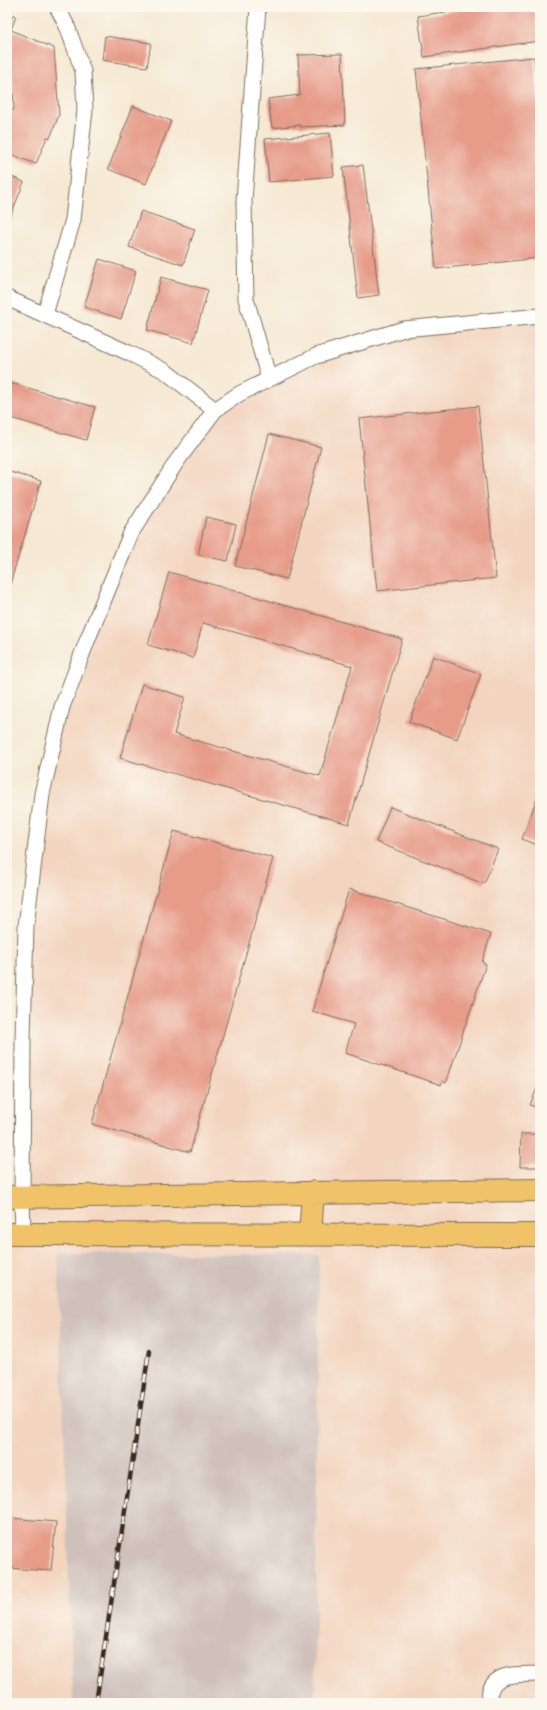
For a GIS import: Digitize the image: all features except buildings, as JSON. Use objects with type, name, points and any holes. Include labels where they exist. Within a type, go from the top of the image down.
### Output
[{"type":"main road","points":[[14,1197],[540,1190]]},
{"type":"main road","points":[[310,1235],[313,1192]]},
{"type":"main road","points":[[15,1234],[540,1235]]},
{"type":"lane","points":[[45,314],[73,220],[85,110],[83,71],[67,26],[57,7]]},
{"type":"lane","points":[[258,7],[244,201],[246,299],[270,379]]},
{"type":"lane","points":[[7,298],[129,353],[165,372],[215,410]]},
{"type":"lane","points":[[15,1234],[14,1197],[26,926],[42,794],[62,707],[131,533],[177,461],[215,410],[239,394],[316,356],[404,329],[540,316]]},
{"type":"lane","points":[[489,1703],[490,1688],[497,1679],[507,1675],[540,1674]]},
{"type":"shaded area","points":[[540,316],[540,1703],[315,1703],[319,1255],[58,1253],[73,1703],[7,1703],[7,1234],[23,1234],[26,926],[62,707],[131,533],[177,461],[239,394],[404,329]]},
{"type":"shaded area","points":[[58,1253],[319,1255],[315,1703],[73,1703]]},
{"type":"railway","points":[[96,1703],[149,1351]]}]
